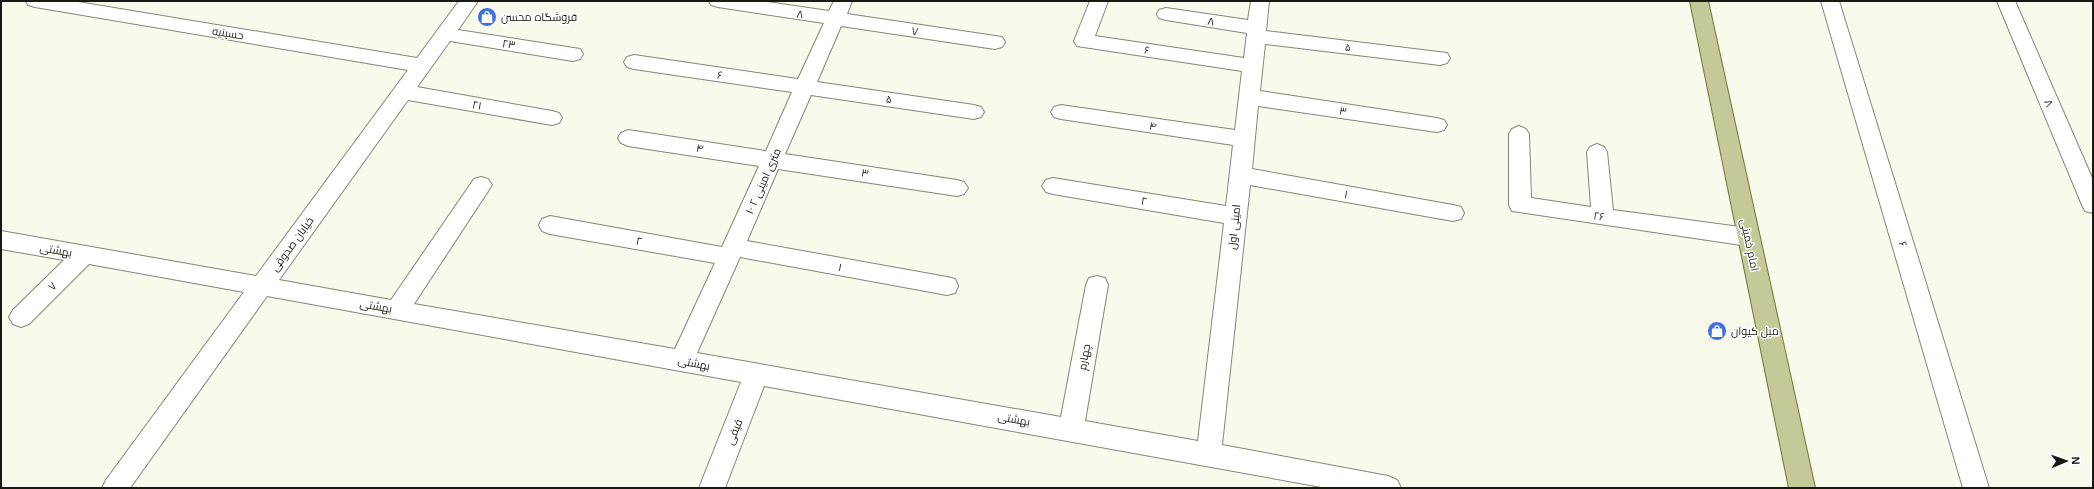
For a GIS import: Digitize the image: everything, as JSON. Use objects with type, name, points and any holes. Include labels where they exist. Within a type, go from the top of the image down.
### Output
[{"type":"main road","name":"امام خمینی","points":[[1699,1],[1802,488]]},
{"type":"street","name":"حسینیه","points":[[34,1],[422,66]]},
{"type":"street","name":"خیابان صدوقی","points":[[115,488],[469,1]]},
{"type":"street","name":"۸","points":[[718,1],[839,10]]},
{"type":"street","name":"۶","points":[[1099,1],[1084,41],[1252,66]]},
{"type":"street","name":"امینی اول","points":[[1209,454],[1260,1]]},
{"type":"street","name":"۶","points":[[1830,1],[1976,488]]},
{"type":"street","name":"۸","points":[[2006,1],[2093,205]]},
{"type":"street","name":"۷","points":[[839,10],[995,42]]},
{"type":"street","name":"۱۰ متری امینی ۲","points":[[682,361],[839,10]]},
{"type":"street","name":"۸","points":[[1166,14],[1256,32]]},
{"type":"street","name":"۵","points":[[1256,32],[1440,58]]},
{"type":"street","name":"۲۳","points":[[445,34],[573,54]]},
{"type":"street","name":"۶","points":[[634,62],[805,87]]},
{"type":"street","name":"۵","points":[[805,87],[974,112]]},
{"type":"street","name":"۲۱","points":[[403,92],[552,118]]},
{"type":"street","name":"۳","points":[[1249,97],[1437,125]]},
{"type":"street","name":"۴","points":[[1061,112],[1244,139]]},
{"type":"street","name":"۲۶","points":[[1519,134],[1520,205],[1748,237]]},
{"type":"street","name":"۴","points":[[628,138],[773,158]]},
{"type":"street","points":[[1597,152],[1603,217]]},
{"type":"street","name":"۳","points":[[773,158],[957,188]]},
{"type":"street","name":"۱","points":[[1240,175],[1453,213]]},
{"type":"street","points":[[397,310],[481,185]]},
{"type":"street","name":"۲","points":[[1053,186],[1236,216]]},
{"type":"street","name":"۲","points":[[550,225],[731,252]]},
{"type":"street","name":"بهشتی","points":[[1,240],[756,375],[1071,429],[1388,488]]},
{"type":"street","name":"۱","points":[[731,252],[947,286]]},
{"type":"street","name":"۷","points":[[21,317],[84,255]]},
{"type":"street","name":"چهارم","points":[[1071,429],[1098,285]]},
{"type":"street","name":"قیفی","points":[[712,488],[756,375]]},
{"type":"place","name":"فروشگاه محسن","points":[[487,17]]},
{"type":"place","name":"مبل کیوان","points":[[1717,331]]}]
